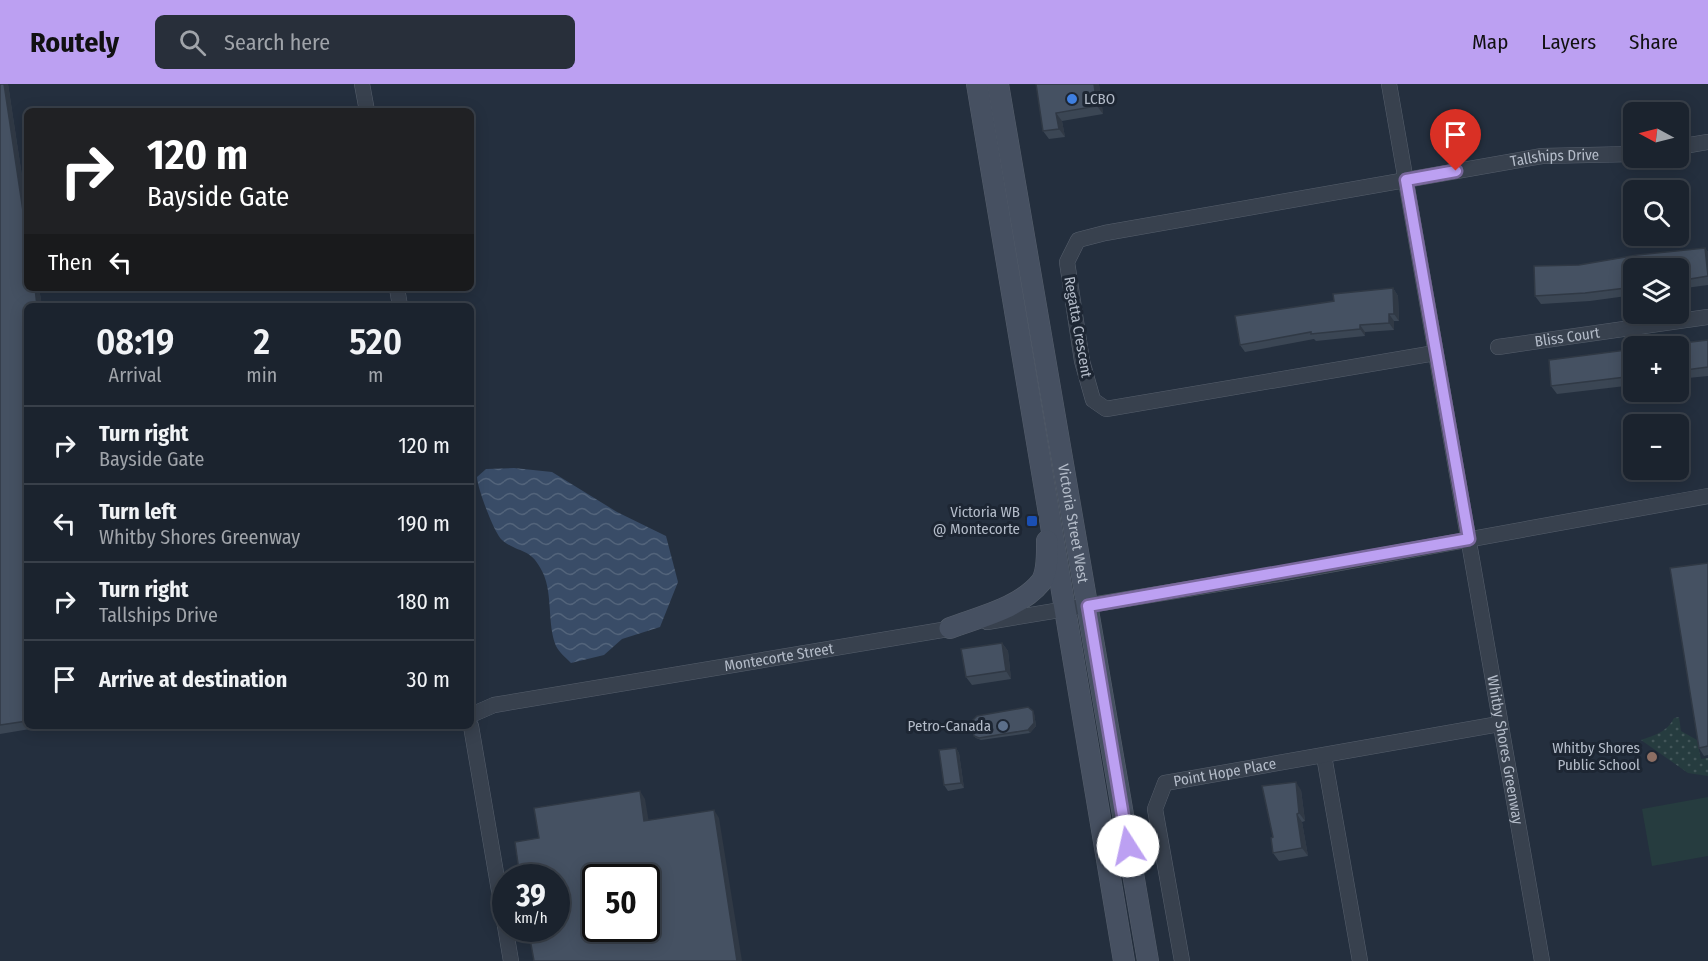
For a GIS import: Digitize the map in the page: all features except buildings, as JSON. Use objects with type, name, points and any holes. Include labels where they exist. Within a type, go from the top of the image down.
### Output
[{"type":"main road","name":"Victoria Street West","points":[[977,84],[1124,961]]},
{"type":"main road","name":"Victoria Street West","points":[[998,84],[1148,961]]},
{"type":"main road","points":[[950,628],[1014,603],[1042,581],[1047,557],[1044,474]]},
{"type":"street","points":[[362,84],[366,108]]},
{"type":"street","name":"Whitby Shores Greenway","points":[[1389,84],[1542,961]]},
{"type":"street","points":[[1689,145],[1708,142]]},
{"type":"street","name":"Tallships Drive","points":[[1406,180],[1542,156],[1623,153]]},
{"type":"street","name":"Regatta Crescent","points":[[1406,180],[1078,240],[1067,262],[1082,361],[1093,400],[1106,409],[1435,353]]},
{"type":"street","name":"Bliss Court","points":[[1498,347],[1708,317]]},
{"type":"street","points":[[1469,539],[1708,496]]},
{"type":"street","name":"Montecorte Street","points":[[474,714],[494,705],[1088,606],[1469,539]]},
{"type":"street","name":"Point Hope Place","points":[[1182,961],[1155,809],[1165,783],[1499,724]]},
{"type":"street","points":[[472,729],[511,961]]},
{"type":"street","points":[[1324,756],[1360,961]]},
{"type":"green space","points":[[1679,717],[1681,731],[1697,740],[1701,759],[1708,758],[1708,776],[1688,773],[1641,740],[1660,732],[1668,727],[1674,718]]},
{"type":"green space","points":[[1708,797],[1708,856],[1652,866],[1642,809]]},
{"type":"water","points":[[514,468],[552,472],[617,512],[666,536],[678,582],[660,627],[622,639],[604,655],[571,663],[561,653],[553,637],[548,591],[543,573],[534,559],[508,545],[499,536],[478,482],[477,477],[486,469]]},
{"type":"place","name":"LCBO","points":[[1072,99]]},
{"type":"place","name":"Victoria WB @ Montecorte","points":[[1032,521]]},
{"type":"place","name":"Petro-Canada","points":[[1003,726]]},
{"type":"place","name":"Whitby Shores Public School","points":[[1652,757]]},
{"type":"route","points":[[1128,846],[1088,606],[1469,539],[1406,180],[1456,171]]}]
